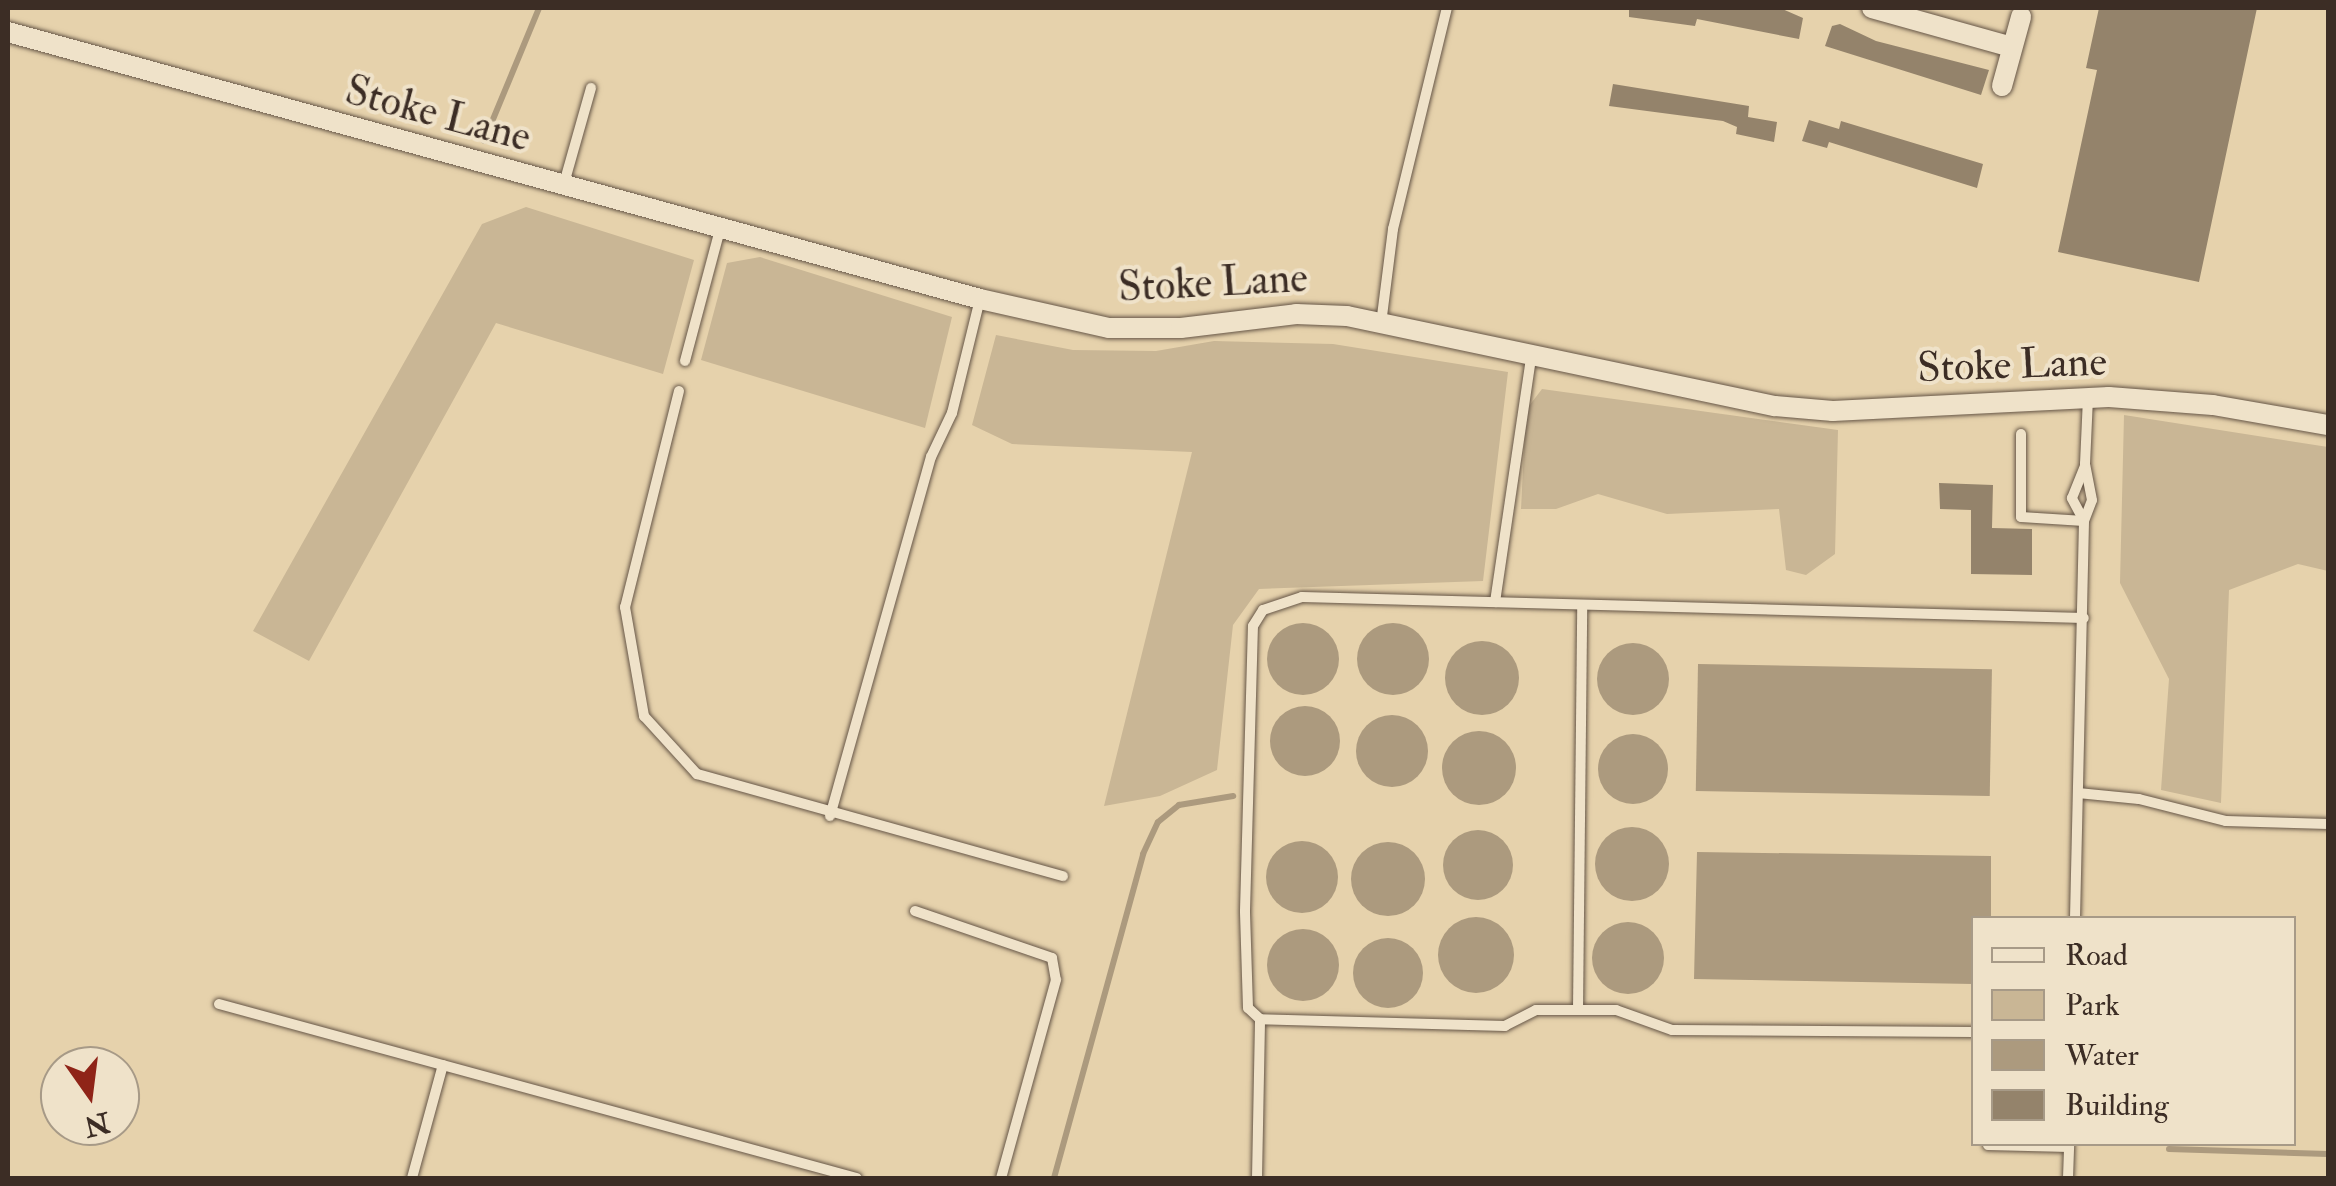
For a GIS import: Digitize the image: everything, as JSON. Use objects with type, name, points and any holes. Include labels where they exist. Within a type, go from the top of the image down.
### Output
[{"type":"street","points":[[1872,8],[2012,47]]},
{"type":"street","points":[[2002,86],[2020,17]]},
{"type":"street","name":"Stoke Lane","points":[[8,32],[980,299],[1140,330],[1296,314],[1381,324],[1731,400],[1833,411],[2088,397],[2213,405],[2328,425]]},
{"type":"lane","points":[[1381,324],[1393,229],[1447,8]]},
{"type":"lane","points":[[563,187],[591,88]]},
{"type":"lane","points":[[684,361],[720,229]]},
{"type":"lane","points":[[830,816],[931,457],[952,413],[980,299]]},
{"type":"lane","points":[[1495,602],[1530,357]]},
{"type":"lane","points":[[679,390],[625,606],[644,716],[696,774],[830,816],[1064,876]]},
{"type":"lane","points":[[2075,916],[2084,521],[2092,500],[2085,464],[2088,397]]},
{"type":"lane","points":[[2021,434],[2021,516],[2084,521]]},
{"type":"lane","points":[[2084,521],[2072,498],[2085,464]]},
{"type":"lane","points":[[1971,1032],[1672,1030],[1616,1010],[1536,1010],[1505,1026],[1260,1019],[1248,1008],[1244,911],[1253,626],[1279,601],[1302,597],[1582,608],[2084,618]]},
{"type":"lane","points":[[1578,1010],[1582,608]]},
{"type":"lane","points":[[2078,793],[2139,799],[2226,821],[2328,824]]},
{"type":"lane","points":[[915,911],[1052,958],[1056,980],[1000,1178]]},
{"type":"lane","points":[[218,1004],[857,1178]]},
{"type":"lane","points":[[1257,1178],[1260,1019]]},
{"type":"lane","points":[[412,1178],[443,1066]]},
{"type":"lane","points":[[2068,1178],[2069,1146]]},
{"type":"green space","points":[[526,207],[694,260],[663,374],[496,323],[309,661],[253,631],[482,224]]},
{"type":"green space","points":[[760,257],[952,317],[925,428],[701,360],[727,263]]},
{"type":"green space","points":[[996,335],[1073,350],[1156,351],[1214,341],[1333,344],[1508,372],[1483,581],[1259,589],[1233,625],[1217,770],[1160,796],[1104,806],[1192,452],[1012,444],[972,425]]},
{"type":"green space","points":[[1542,389],[1838,430],[1835,554],[1806,575],[1786,570],[1779,509],[1667,514],[1598,494],[1556,509],[1521,509],[1526,410]]},
{"type":"green space","points":[[2124,415],[2328,447],[2328,571],[2298,564],[2229,590],[2221,803],[2161,790],[2169,679],[2120,583]]},
{"type":"water","points":[[1303,623],[1328,634],[1339,659],[1328,684],[1303,695],[1278,684],[1267,659],[1278,634]]},
{"type":"water","points":[[1393,623],[1418,634],[1429,659],[1418,684],[1393,695],[1368,684],[1357,659],[1368,634]]},
{"type":"water","points":[[1482,641],[1508,652],[1519,678],[1508,704],[1482,715],[1456,704],[1445,678],[1456,652]]},
{"type":"water","points":[[1633,643],[1658,654],[1669,679],[1658,704],[1633,715],[1608,704],[1597,679],[1608,654]]},
{"type":"water","points":[[1698,664],[1992,669],[1990,796],[1696,791]]},
{"type":"water","points":[[1305,706],[1319,708],[1330,716],[1338,727],[1338,755],[1330,766],[1319,774],[1305,776],[1291,774],[1280,766],[1272,755],[1270,741],[1272,727],[1280,716],[1291,708]]},
{"type":"water","points":[[1392,715],[1406,717],[1418,725],[1426,737],[1426,765],[1418,777],[1406,785],[1392,787],[1378,785],[1366,777],[1358,765],[1356,751],[1358,737],[1366,725],[1378,717]]},
{"type":"water","points":[[1479,731],[1505,742],[1516,768],[1505,794],[1479,805],[1453,794],[1442,768],[1453,742]]},
{"type":"water","points":[[1633,734],[1658,744],[1668,769],[1658,794],[1633,804],[1608,794],[1598,769],[1608,744]]},
{"type":"water","points":[[1632,827],[1658,838],[1669,864],[1658,890],[1632,901],[1606,890],[1595,864],[1606,838]]},
{"type":"water","points":[[1478,830],[1503,840],[1513,865],[1503,890],[1478,900],[1453,890],[1443,865],[1453,840]]},
{"type":"water","points":[[1302,841],[1327,852],[1338,877],[1327,902],[1302,913],[1277,902],[1266,877],[1277,852]]},
{"type":"water","points":[[1388,842],[1414,853],[1425,879],[1414,905],[1388,916],[1362,905],[1351,879],[1362,853]]},
{"type":"water","points":[[1697,852],[1991,856],[1991,916],[1971,916],[1971,984],[1694,979]]},
{"type":"water","points":[[1476,917],[1503,928],[1514,955],[1503,982],[1476,993],[1449,982],[1438,955],[1449,928]]},
{"type":"water","points":[[1628,922],[1653,933],[1664,958],[1653,983],[1628,994],[1603,983],[1592,958],[1603,933]]},
{"type":"water","points":[[1303,929],[1329,939],[1339,965],[1329,991],[1303,1001],[1277,991],[1267,965],[1277,939]]},
{"type":"water","points":[[1388,938],[1413,948],[1423,973],[1413,998],[1388,1008],[1363,998],[1353,973],[1363,948]]},
{"type":"building","points":[[1629,8],[1780,8],[1803,18],[1799,39],[1697,19],[1695,26],[1629,17]]},
{"type":"building","points":[[2099,8],[2257,8],[2199,282],[2058,252],[2097,70],[2086,68]]},
{"type":"building","points":[[1840,24],[1876,41],[1989,70],[1981,95],[1825,46],[1832,26]]},
{"type":"building","points":[[1613,84],[1749,106],[1748,117],[1777,122],[1774,142],[1736,134],[1737,127],[1723,121],[1609,106]]},
{"type":"building","points":[[1809,120],[1839,129],[1841,121],[1983,164],[1977,188],[1829,142],[1827,148],[1802,141]]},
{"type":"building","points":[[1939,483],[1993,485],[1992,528],[2032,529],[2032,575],[1971,574],[1971,510],[1940,509]]},
{"type":"waterway","points":[[484,141],[539,8]]},
{"type":"waterway","points":[[1054,1178],[1143,854],[1158,822],[1179,805],[1233,796]]},
{"type":"waterway","points":[[2169,1149],[2328,1154]]}]
